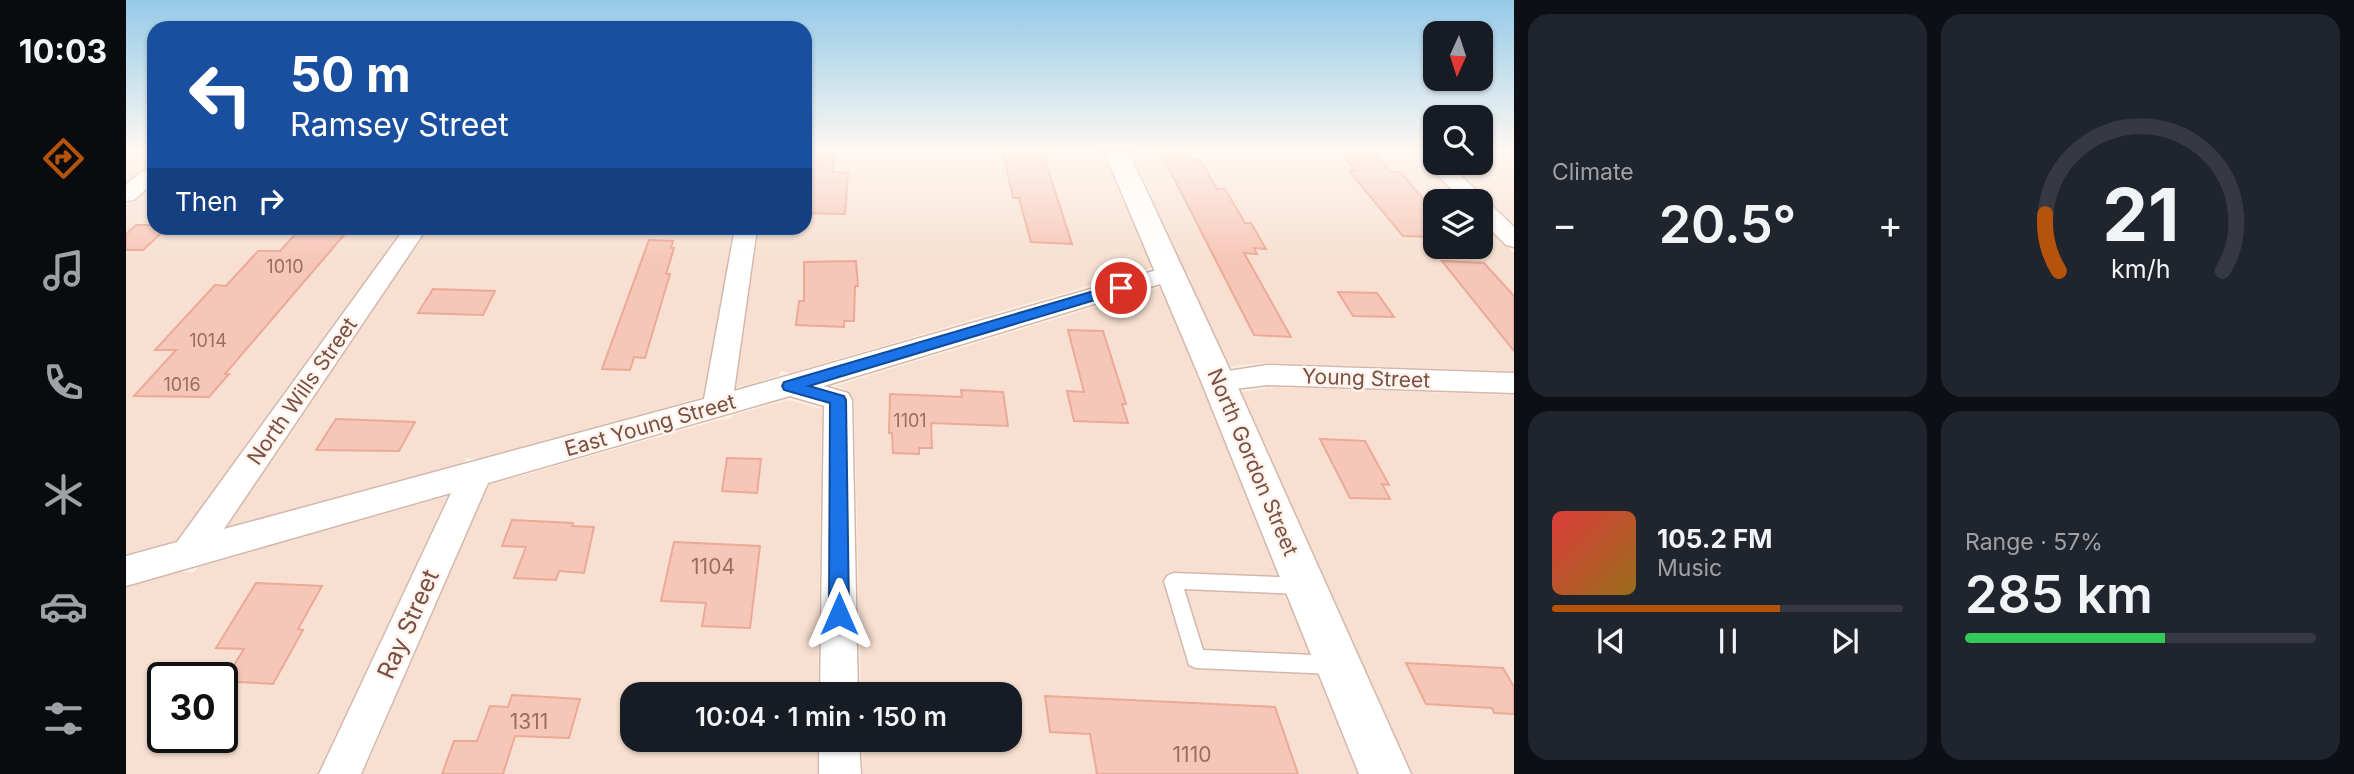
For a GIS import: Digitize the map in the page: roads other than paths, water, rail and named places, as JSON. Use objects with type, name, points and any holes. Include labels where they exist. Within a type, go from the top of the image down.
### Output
[{"type":"street","name":"North Gordon Street","points":[[1132,187],[1219,381],[1385,774]]},
{"type":"street","points":[[1493,219],[1514,240]]},
{"type":"street","name":"North Wills Street","points":[[188,554],[411,235]]},
{"type":"street","points":[[718,406],[745,235]]},
{"type":"street","name":"East Young Street","points":[[126,570],[790,386],[1171,273]]},
{"type":"street","name":"Young Street","points":[[1219,381],[1267,375],[1514,383]]},
{"type":"street","points":[[790,386],[838,400],[839,682]]},
{"type":"street","name":"Ray Street","points":[[340,774],[476,474]]},
{"type":"street","points":[[839,752],[839,774]]},
{"type":"lane","points":[[1306,586],[1173,582],[1196,659],[1339,665]]}]
